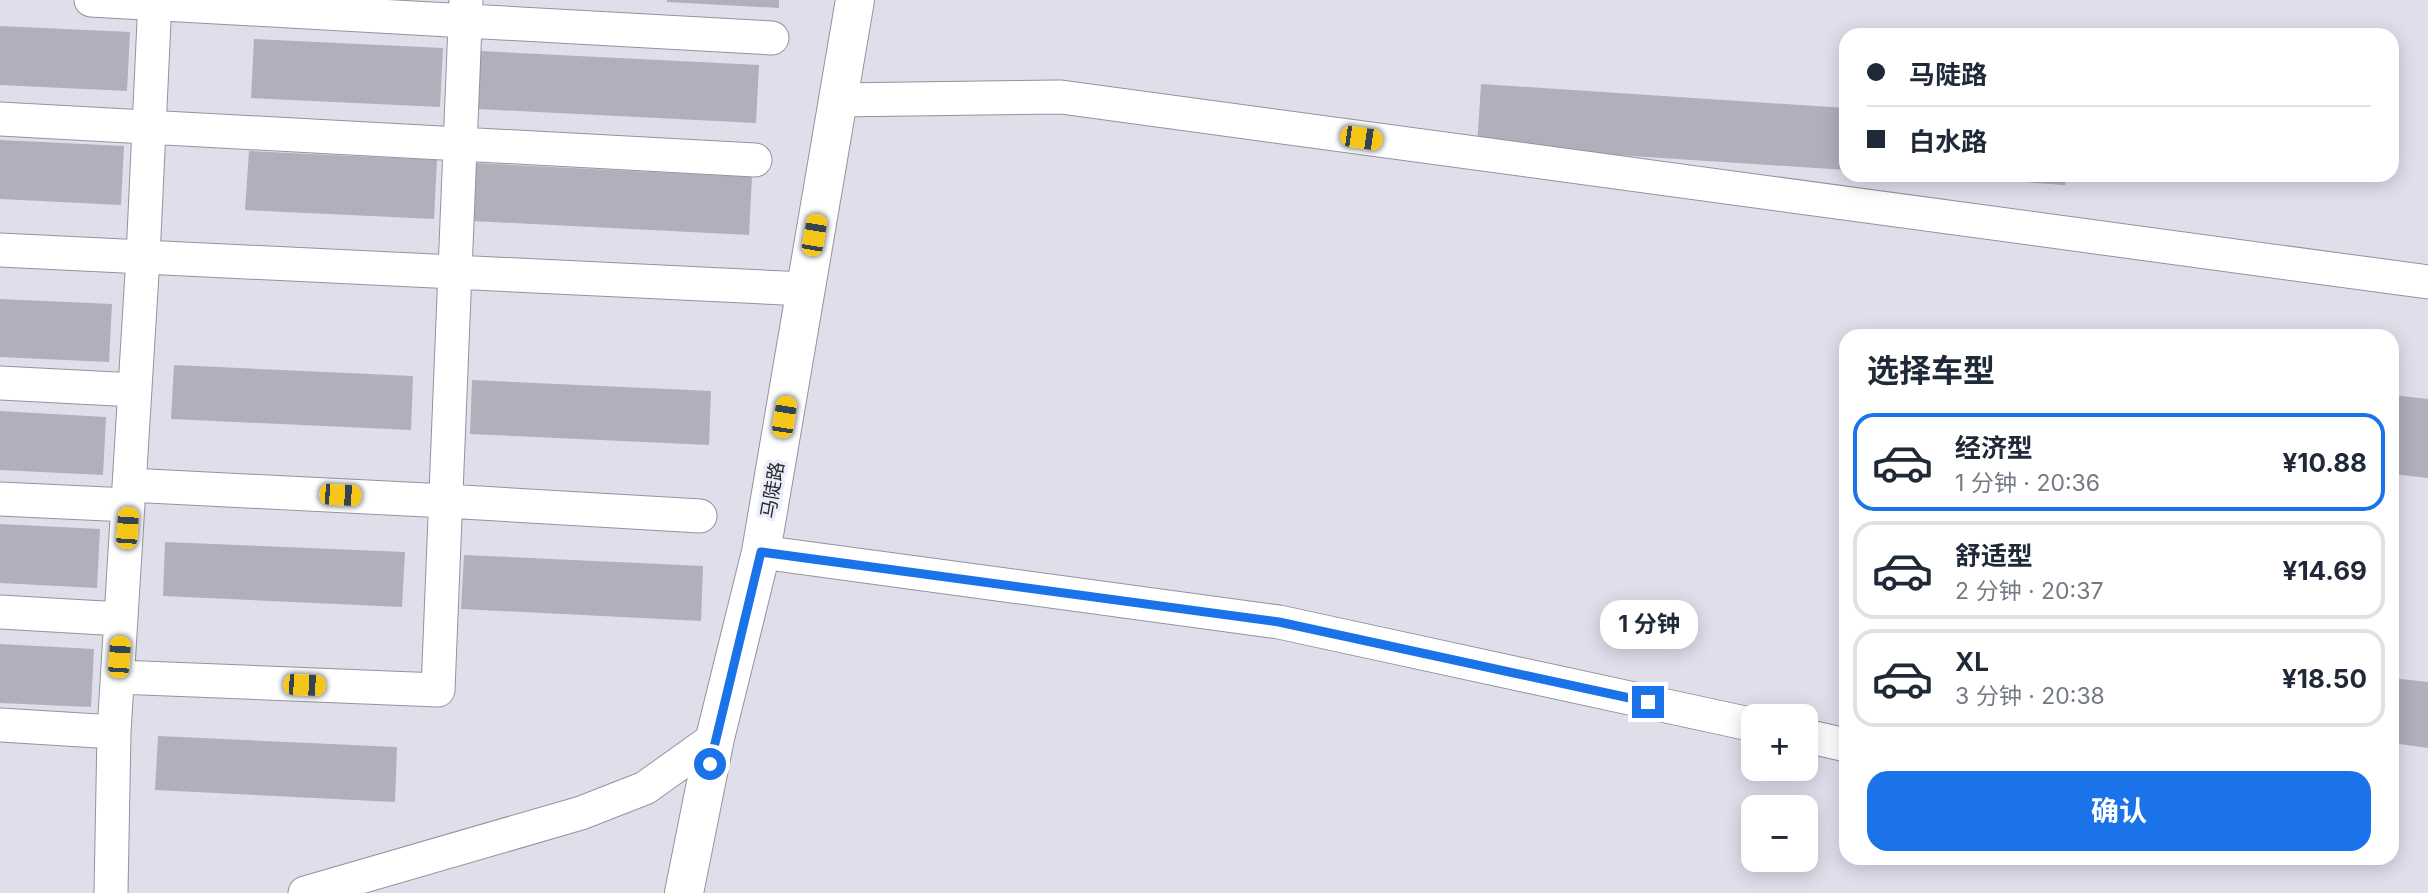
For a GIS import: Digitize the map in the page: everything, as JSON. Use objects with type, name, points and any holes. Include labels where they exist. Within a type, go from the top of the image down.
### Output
[{"type":"street","points":[[91,0],[465,10],[772,38]]},
{"type":"street","name":"马陡路","points":[[684,893],[715,738],[761,552],[855,0]]},
{"type":"street","points":[[111,893],[114,732],[143,257],[155,2]]},
{"type":"street","points":[[118,677],[438,690],[465,10]]},
{"type":"street","points":[[837,100],[1060,97],[2428,282]]},
{"type":"street","points":[[0,119],[755,160]]},
{"type":"street","points":[[0,250],[805,289]]},
{"type":"street","points":[[0,383],[135,390]]},
{"type":"street","points":[[0,499],[129,495],[446,500],[700,516]]},
{"type":"street","points":[[761,552],[1279,622],[1741,722]]},
{"type":"street","points":[[0,612],[121,619]]},
{"type":"street","points":[[0,725],[114,732]]},
{"type":"street","points":[[305,893],[581,813],[645,788],[715,738]]},
{"type":"street","points":[[1818,739],[1839,743]]},
{"type":"building","points":[[779,0],[779,8],[667,2]]},
{"type":"building","points":[[0,26],[130,32],[127,91],[0,85]]},
{"type":"building","points":[[254,39],[443,48],[440,107],[251,98]]},
{"type":"building","points":[[480,51],[759,65],[756,123],[477,109]]},
{"type":"building","points":[[1481,84],[1839,108],[1839,170],[1477,146]]},
{"type":"building","points":[[0,140],[124,146],[121,205],[0,199]]},
{"type":"building","points":[[249,151],[437,160],[434,219],[245,210]]},
{"type":"building","points":[[474,163],[752,177],[749,235],[471,221]]},
{"type":"building","points":[[2022,182],[2065,182],[2065,185]]},
{"type":"building","points":[[0,299],[112,304],[109,362],[0,357]]},
{"type":"building","points":[[174,365],[413,376],[411,430],[171,419]]},
{"type":"building","points":[[472,380],[711,391],[709,445],[470,434]]},
{"type":"building","points":[[2399,396],[2428,399],[2428,478],[2399,475]]},
{"type":"building","points":[[0,411],[106,417],[103,475],[0,470]]},
{"type":"building","points":[[0,524],[100,529],[97,588],[0,583]]},
{"type":"building","points":[[165,542],[405,552],[402,607],[163,596]]},
{"type":"building","points":[[464,555],[703,566],[701,621],[461,609]]},
{"type":"building","points":[[0,644],[94,649],[91,707],[0,703]]},
{"type":"building","points":[[2399,679],[2428,682],[2428,748],[2399,744]]},
{"type":"building","points":[[158,736],[397,747],[395,802],[155,790]]},
{"type":"route","points":[[710,764],[761,552],[1279,622],[1648,702]]}]
